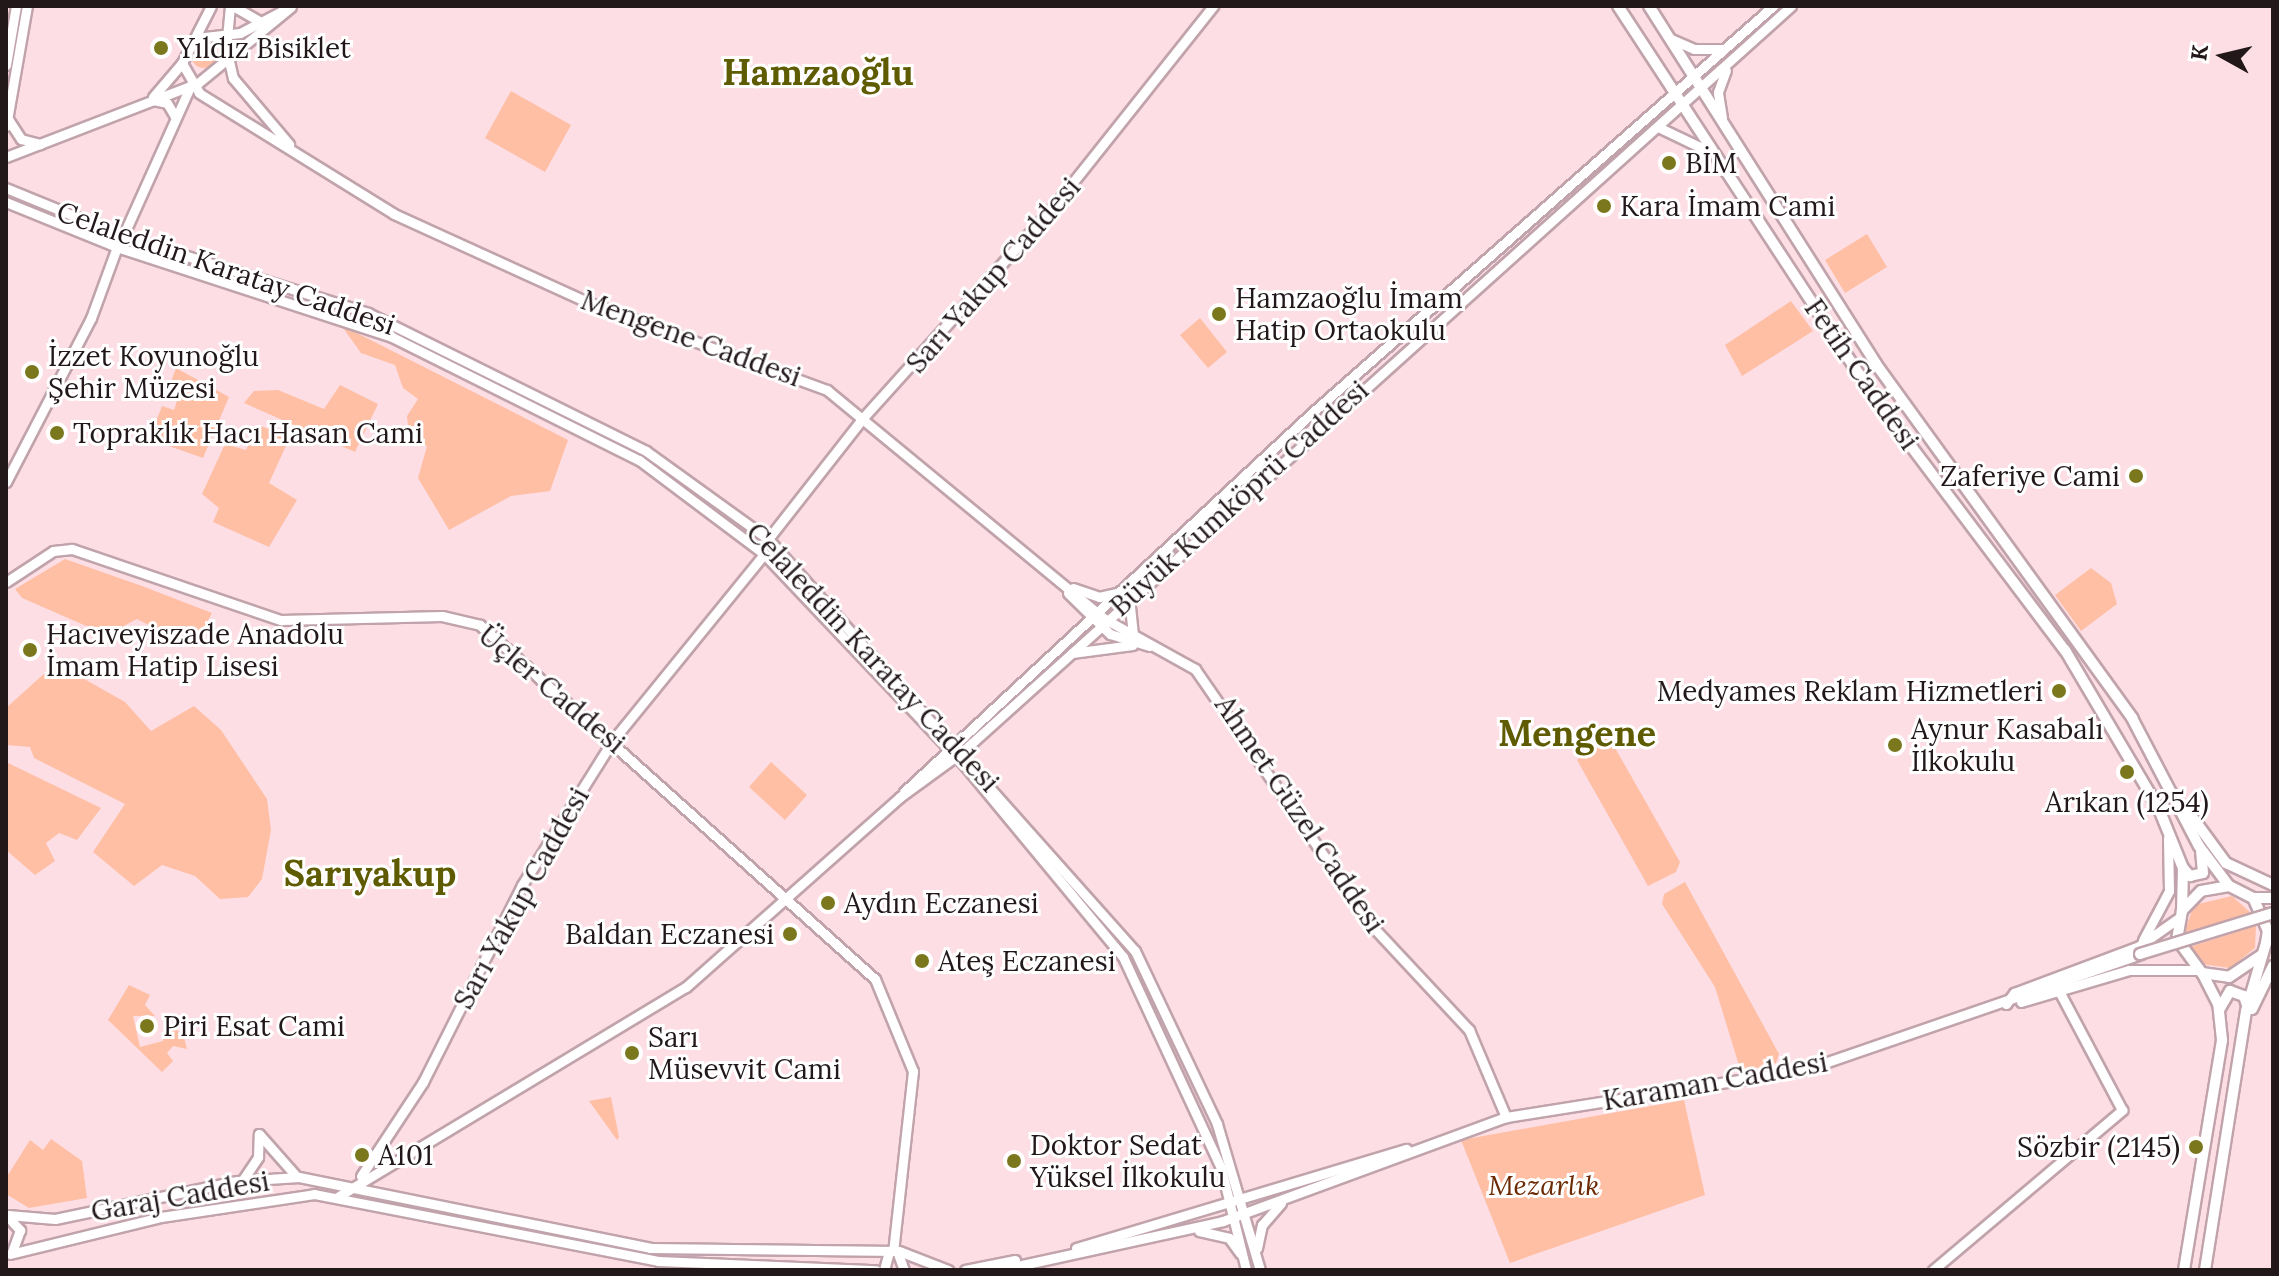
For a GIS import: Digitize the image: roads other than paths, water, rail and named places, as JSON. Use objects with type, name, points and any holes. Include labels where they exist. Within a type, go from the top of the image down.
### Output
[{"type":"main road","name":"Fetih Caddesi","points":[[1618,6],[1706,150],[1871,393],[2065,650],[2166,827],[2183,868],[2181,914]]},
{"type":"main road","name":"Fetih Caddesi","points":[[1649,6],[1727,136],[1876,364],[2057,607],[2132,718],[2199,846],[2229,886]]},
{"type":"main road","points":[[2172,795],[2226,863],[2273,885]]},
{"type":"main road","points":[[2183,868],[2190,876],[2203,873],[2199,846]]},
{"type":"main road","points":[[2184,1270],[2222,1040],[2219,1012],[2200,971],[2182,953],[2181,914],[2201,891],[2229,886],[2253,898],[2273,898]]},
{"type":"main road","points":[[2246,1011],[2262,955],[2270,941],[2266,919],[2253,898]]},
{"type":"main road","name":"Karaman Caddesi","points":[[2140,950],[2273,913]]},
{"type":"main road","points":[[2200,971],[2242,973],[2262,955]]},
{"type":"main road","points":[[2244,1026],[2273,966]]},
{"type":"main road","points":[[2205,1270],[2246,997],[2230,991],[2219,1012]]},
{"type":"street","points":[[6,65],[16,6]]},
{"type":"street","points":[[27,6],[7,123],[21,139],[43,144]]},
{"type":"street","points":[[149,101],[182,63],[211,6]]},
{"type":"street","points":[[228,57],[227,33],[232,6],[261,22]]},
{"type":"street","points":[[195,38],[227,33],[261,22],[291,6]]},
{"type":"street","points":[[6,157],[191,85],[291,6]]},
{"type":"street","name":"Sarı Yakup Caddesi","points":[[768,539],[862,419],[1054,206],[1213,6]]},
{"type":"street","name":"Büyük Kumköprü Caddesi","points":[[952,750],[963,751],[1069,654],[1117,593],[1773,6]]},
{"type":"street","name":"Büyük Kumköprü Caddesi","points":[[339,1196],[355,1183],[654,1009],[900,797],[1075,633],[1133,591],[1791,6]]},
{"type":"street","points":[[1665,35],[1694,49],[1727,49]]},
{"type":"street","name":"Mengene Caddesi","points":[[228,57],[238,87],[291,147]]},
{"type":"street","points":[[1727,136],[1718,92],[1733,59]]},
{"type":"street","points":[[123,236],[191,85],[182,63]]},
{"type":"street","name":"Mengene Caddesi","points":[[191,85],[394,214],[585,301],[789,371],[827,390],[1059,581]]},
{"type":"street","points":[[149,101],[167,103],[176,118]]},
{"type":"street","points":[[1658,127],[1706,150]]},
{"type":"street","points":[[6,180],[20,194]]},
{"type":"street","name":"Celaleddin Karatay Caddesi","points":[[6,188],[123,236],[368,313],[646,451],[768,539],[952,750],[1123,957],[1192,1098],[1236,1203]]},
{"type":"street","name":"Celaleddin Karatay Caddesi","points":[[9,204],[117,247],[392,337],[639,460],[764,554],[952,750]]},
{"type":"street","points":[[6,482],[91,318],[117,247]]},
{"type":"street","name":"Üçler Caddesi","points":[[6,582],[53,551],[72,549],[291,622],[465,619],[613,740],[875,979],[905,1036],[913,1071],[893,1251],[884,1270]]},
{"type":"street","name":"Sarı Yakup Caddesi","points":[[355,1183],[423,1082],[522,885],[613,740],[764,554]]},
{"type":"street","points":[[1059,581],[1099,597],[1117,593]]},
{"type":"street","points":[[1059,581],[1074,602],[1134,640]]},
{"type":"street","points":[[1059,581],[1098,618]]},
{"type":"street","points":[[1133,591],[1126,615],[1134,640]]},
{"type":"street","points":[[1074,602],[1075,633]]},
{"type":"street","points":[[1069,654],[1134,640]]},
{"type":"street","name":"Ahmet Güzel Caddesi","points":[[1134,640],[1184,661],[1215,689],[1373,927],[1469,1030],[1506,1117]]},
{"type":"street","name":"Celaleddin Karatay Caddesi","points":[[963,751],[1135,951],[1217,1124],[1236,1203]]},
{"type":"street","points":[[2140,950],[2169,891],[2166,827]]},
{"type":"street","name":"Karaman Caddesi","points":[[965,1270],[1145,1231],[1506,1117],[1804,1070],[2006,1004],[2140,950],[2181,914]]},
{"type":"street","name":"Karaman Caddesi","points":[[2006,1004],[2060,993],[2156,966],[2200,971]]},
{"type":"street","points":[[1933,1270],[2122,1110],[2060,993]]},
{"type":"street","points":[[242,1181],[258,1157],[259,1134],[297,1177]]},
{"type":"street","name":"Karaman Caddesi","points":[[999,1270],[1192,1230],[1234,1218],[1422,1146]]},
{"type":"street","name":"Garaj Caddesi","points":[[7,1215],[55,1219],[242,1181],[297,1177],[355,1183],[650,1248],[893,1251]]},
{"type":"street","name":"Garaj Caddesi","points":[[8,1255],[197,1210],[339,1196],[658,1261],[876,1270]]},
{"type":"street","points":[[1257,1259],[1262,1225],[1287,1199]]},
{"type":"street","points":[[1236,1203],[1246,1213],[1260,1270]]},
{"type":"street","points":[[1236,1203],[1234,1218],[1246,1270]]},
{"type":"street","points":[[7,1215],[20,1237],[8,1255]]},
{"type":"street","points":[[1192,1230],[1229,1238],[1242,1255]]},
{"type":"street","points":[[893,1251],[904,1270]]},
{"type":"street","points":[[893,1251],[948,1270]]},
{"type":"place","name":"Yıldız Bisiklet","points":[[161,48]]},
{"type":"place","name":"BİM","points":[[1669,163]]},
{"type":"place","name":"Kara İmam Cami","points":[[1604,206]]},
{"type":"place","name":"Hamzaoğlu İmam Hatip Ortaokulu","points":[[1219,314]]},
{"type":"place","name":"İzzet Koyunoğlu Şehir Müzesi","points":[[32,372]]},
{"type":"place","name":"Topraklık Hacı Hasan Cami","points":[[57,433]]},
{"type":"place","name":"Zaferiye Cami","points":[[2136,476]]},
{"type":"place","name":"Hacıveyiszade Anadolu İmam Hatip Lisesi","points":[[30,650]]},
{"type":"place","name":"Medyames Reklam Hizmetleri","points":[[2059,691]]},
{"type":"place","name":"Aynur Kasabalı İlkokulu","points":[[1895,745]]},
{"type":"place","name":"Arıkan (1254)","points":[[2127,772]]},
{"type":"place","name":"Aydın Eczanesi","points":[[828,903]]},
{"type":"place","name":"Baldan Eczanesi","points":[[790,934]]},
{"type":"place","name":"Ateş Eczanesi","points":[[922,961]]},
{"type":"place","name":"Piri Esat Cami","points":[[147,1026]]},
{"type":"place","name":"Sarı Müsevvit Cami","points":[[632,1053]]},
{"type":"place","name":"Sözbir (2145)","points":[[2196,1147]]},
{"type":"place","name":"A101","points":[[362,1155]]},
{"type":"place","name":"Doktor Sedat Yüksel İlkokulu","points":[[1014,1161]]},
{"type":"district","name":"Hamzaoğlu","points":[[818,73]]},
{"type":"district","name":"Mengene","points":[[1577,734]]},
{"type":"district","name":"Sarıyakup","points":[[370,874]]},
{"type":"park label","name":"Mezarlık","points":[[1544,1185]]}]
